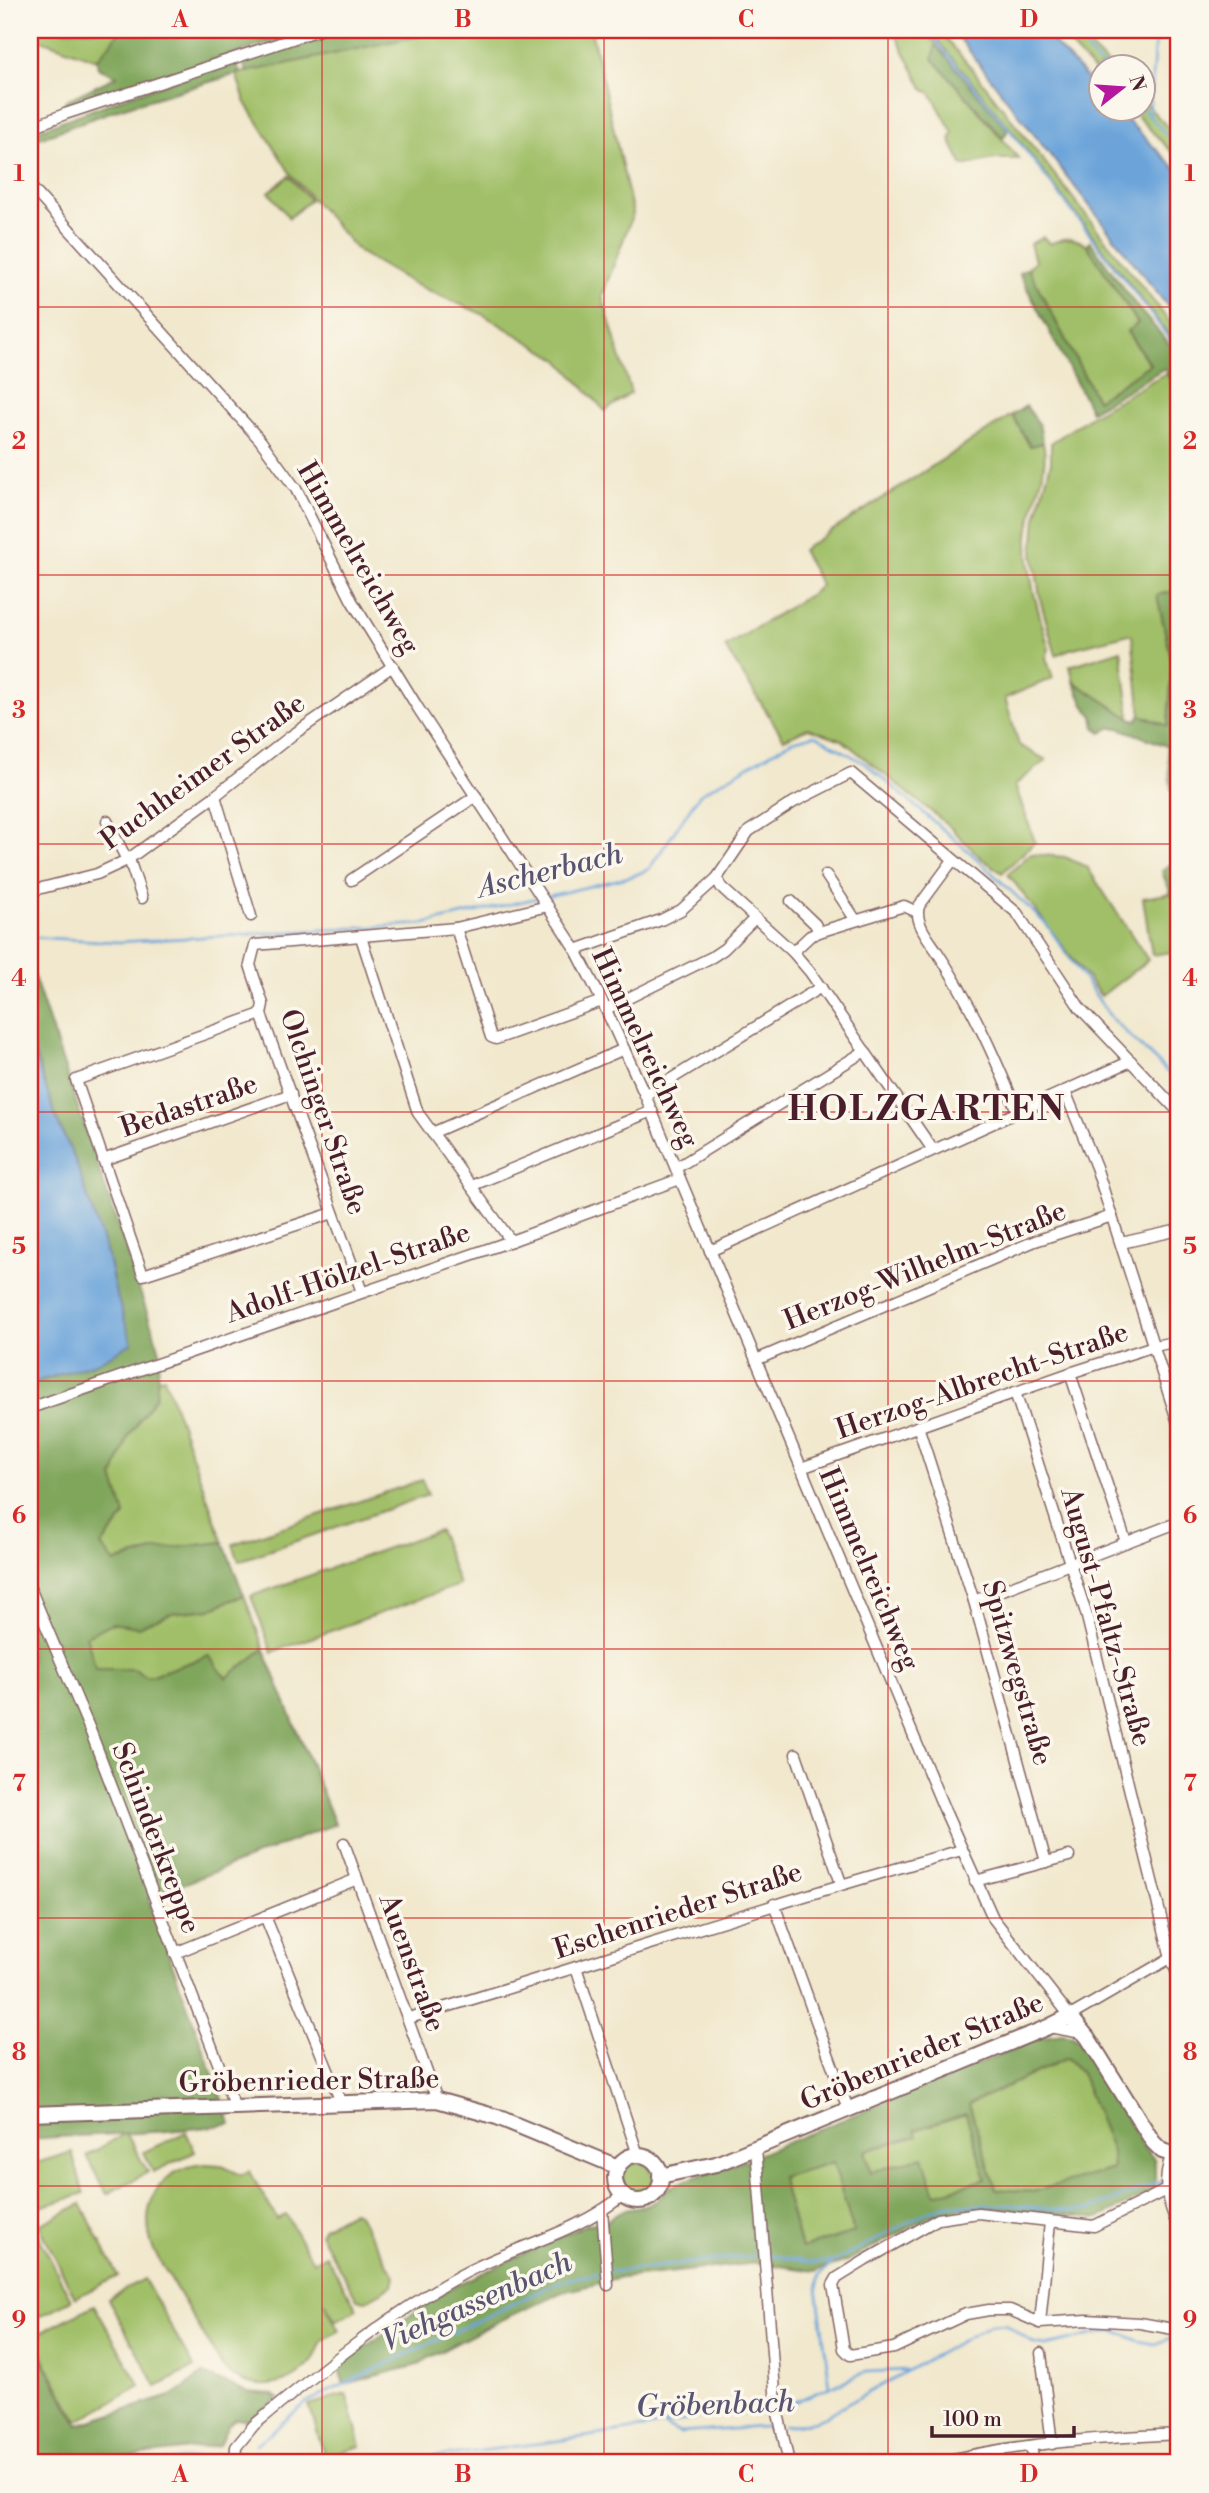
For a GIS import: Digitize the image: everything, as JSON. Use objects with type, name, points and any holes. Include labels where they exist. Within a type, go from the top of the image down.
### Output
[{"type":"street","points":[[30,128],[319,30]]},
{"type":"street","name":"Himmelreichweg","points":[[30,186],[260,440],[296,489],[352,601],[576,950],[652,1111],[975,1881],[993,1919],[1070,2016]]},
{"type":"street","name":"Puchheimer Straße","points":[[30,891],[97,874],[128,859],[215,796],[291,736],[393,666]]},
{"type":"street","points":[[576,950],[661,920],[681,910],[717,878],[749,831],[794,802],[851,773],[1017,913],[1080,1008],[1179,1112]]},
{"type":"street","points":[[215,796],[251,916]]},
{"type":"street","points":[[351,880],[476,796]]},
{"type":"street","points":[[107,821],[128,859],[142,898]]},
{"type":"street","points":[[953,860],[919,906],[918,912],[923,931],[961,986],[1017,1111]]},
{"type":"street","points":[[826,875],[855,919]]},
{"type":"street","points":[[717,878],[721,887],[793,952],[821,987],[933,1150]]},
{"type":"street","points":[[792,901],[815,924],[819,932]]},
{"type":"street","points":[[511,1241],[418,1113],[360,937],[456,928],[547,904]]},
{"type":"street","points":[[793,952],[810,936],[855,919],[904,906],[918,912]]},
{"type":"street","points":[[456,928],[491,1037],[496,1039],[604,1005],[712,957],[755,918]]},
{"type":"street","name":"Olchinger Straße","points":[[360,937],[255,945],[250,965],[263,1004],[261,1014],[362,1292]]},
{"type":"street","points":[[645,1095],[821,987]]},
{"type":"street","points":[[261,1014],[76,1080],[143,1275],[333,1213]]},
{"type":"street","points":[[432,1133],[624,1049]]},
{"type":"street","points":[[676,1168],[865,1051]]},
{"type":"street","points":[[710,1251],[1131,1061]]},
{"type":"street","points":[[1065,1091],[1096,1167],[1179,1426]]},
{"type":"street","name":"Bedastraße","points":[[103,1160],[291,1094]]},
{"type":"street","points":[[471,1186],[652,1111]]},
{"type":"street","name":"Adolf-Hölzel-Straße","points":[[30,1408],[511,1241],[680,1179]]},
{"type":"street","name":"Herzog-Wilhelm-Straße","points":[[756,1360],[1035,1241],[1112,1216]]},
{"type":"street","points":[[1121,1243],[1179,1230]]},
{"type":"street","name":"Herzog-Albrecht-Straße","points":[[801,1468],[1070,1373],[1154,1346],[1179,1341]]},
{"type":"street","points":[[1070,1373],[1126,1542]]},
{"type":"street","name":"August-Pfaltz-Straße","points":[[1015,1392],[1072,1562],[1179,1978]]},
{"type":"street","name":"Spitzwegstraße","points":[[919,1426],[974,1601],[1046,1862]]},
{"type":"street","points":[[974,1601],[1179,1522]]},
{"type":"street","name":"Schinderkreppe","points":[[30,1588],[90,1730],[235,2107]]},
{"type":"street","points":[[796,1754],[842,1884]]},
{"type":"street","name":"Auenstraße","points":[[344,1843],[437,2099]]},
{"type":"street","name":"Eschenrieder Straße","points":[[409,2018],[842,1884],[962,1850]]},
{"type":"street","points":[[975,1881],[1069,1856]]},
{"type":"street","points":[[175,1953],[357,1879]]},
{"type":"street","points":[[774,1905],[848,2109]]},
{"type":"street","points":[[265,1916],[341,2102]]},
{"type":"street","points":[[1070,2016],[1175,1955]]},
{"type":"street","points":[[576,1967],[638,2155]]},
{"type":"street","name":"Gröbenrieder Straße","points":[[660,2176],[716,2164],[1070,2016],[1085,2034],[1153,2142],[1162,2151],[1175,2155]]},
{"type":"street","points":[[1048,2027],[1085,2034]]},
{"type":"street","name":"Gröbenrieder Straße","points":[[30,2114],[437,2099],[497,2117],[618,2167]]},
{"type":"street","points":[[756,2148],[776,2404],[789,2463]]},
{"type":"street","points":[[638,2155],[657,2165],[659,2188],[648,2199],[633,2200],[623,2195],[616,2185],[615,2177],[618,2167],[625,2159],[638,2155]]},
{"type":"street","points":[[1175,2155],[1165,2184],[1179,2231]]},
{"type":"street","points":[[1179,2187],[1165,2184],[1094,2226],[978,2213],[938,2219],[837,2278],[833,2285],[844,2349],[850,2355],[894,2348],[966,2314],[989,2309],[1010,2310],[1040,2323],[1087,2320],[1140,2323],[1179,2330]]},
{"type":"street","points":[[235,2463],[236,2447],[254,2425],[413,2305],[462,2274],[548,2238],[602,2210],[623,2195]]},
{"type":"street","points":[[602,2210],[608,2285]]},
{"type":"street","points":[[1040,2323],[1050,2222]]},
{"type":"street","points":[[1041,2353],[1052,2444]]},
{"type":"street","points":[[937,2463],[991,2451],[1031,2446],[1179,2434]]},
{"type":"street","points":[[1031,2446],[1034,2463]]},
{"type":"shaded area","points":[[225,2452],[226,2463],[134,2463]]},
{"type":"green space","points":[[30,30],[121,30],[97,60],[30,36]]},
{"type":"green space","points":[[121,30],[302,30],[283,39],[71,106],[66,105],[65,101],[117,76],[98,68],[97,60]]},
{"type":"green space","points":[[329,30],[427,30],[428,34],[247,72],[241,58]]},
{"type":"green space","points":[[448,30],[591,30],[633,214],[602,296],[631,393],[605,411],[559,360],[482,314],[416,285],[359,252],[292,176],[246,103],[236,74]]},
{"type":"green space","points":[[893,30],[925,30],[936,44],[934,59],[1019,159],[993,159],[963,166],[950,140],[953,133],[931,93],[924,90]]},
{"type":"green space","points":[[929,30],[939,30],[973,70],[1179,334],[1179,348],[1006,123]]},
{"type":"green space","points":[[1055,30],[1073,30],[1095,52],[1086,52],[1086,62]]},
{"type":"green space","points":[[936,44],[1008,130],[1003,138],[933,59]]},
{"type":"green space","points":[[235,60],[240,73],[121,108],[37,139],[38,130]]},
{"type":"green space","points":[[1156,115],[1179,139],[1179,159],[1143,122],[1156,122]]},
{"type":"green space","points":[[289,176],[310,200],[289,218],[269,192]]},
{"type":"green space","points":[[1043,237],[1050,244],[1069,238],[1087,245],[1138,324],[1127,332],[1150,365],[1097,400],[1028,268],[1035,261],[1030,244]]},
{"type":"green space","points":[[1090,241],[1138,308],[1179,355],[1179,390],[1165,368],[1091,411],[1019,273],[1028,268],[1097,400],[1150,364],[1127,331],[1138,323],[1087,245]]},
{"type":"green space","points":[[1166,373],[1179,395],[1179,590],[1157,595],[1172,663],[1168,727],[1141,715],[1132,636],[1129,634],[1056,655],[1041,603],[1033,553],[1036,518],[1051,462],[1051,443],[1094,414]]},
{"type":"green space","points":[[1026,406],[1039,424],[1043,443],[1030,446],[1012,415]]},
{"type":"green space","points":[[1012,415],[1030,446],[1043,443],[1045,453],[1042,477],[1029,527],[1028,552],[1034,595],[1049,649],[1046,658],[1053,678],[1005,698],[1019,745],[1046,760],[1015,785],[1035,842],[1002,873],[981,858],[948,825],[842,740],[808,728],[784,739],[725,647],[821,585],[802,550]]},
{"type":"green space","points":[[1179,590],[1179,914],[1162,871],[1177,862],[1173,811],[1176,799],[1171,790],[1167,746],[1119,728],[1110,728],[1101,733],[1095,727],[1093,716],[1084,705],[1074,682],[1130,718],[1137,720],[1141,715],[1168,726],[1172,662],[1157,595]]},
{"type":"green space","points":[[1121,650],[1130,718],[1074,682],[1070,666]]},
{"type":"green space","points":[[1030,854],[1065,857],[1087,867],[1148,960],[1101,996],[1008,874]]},
{"type":"green space","points":[[1173,893],[1179,951],[1152,955],[1143,898]]},
{"type":"green space","points":[[30,965],[160,1351],[156,1396],[128,1437],[113,1477],[125,1515],[101,1546],[115,1562],[157,1550],[223,1542],[244,1595],[210,1609],[171,1613],[138,1627],[112,1623],[86,1636],[96,1669],[134,1669],[147,1677],[209,1656],[226,1678],[264,1649],[335,1824],[148,1898],[231,2124],[156,2132],[30,2139],[30,1384],[98,1362],[115,1290],[108,1257],[32,1045]]},
{"type":"green space","points":[[164,1377],[223,1542],[157,1550],[114,1562],[101,1546],[125,1515],[113,1477],[128,1437],[156,1396],[157,1379]]},
{"type":"green space","points":[[422,1480],[428,1495],[239,1561],[233,1544]]},
{"type":"green space","points":[[439,1530],[459,1585],[272,1652],[251,1596]]},
{"type":"green space","points":[[244,1595],[264,1649],[226,1678],[209,1656],[147,1677],[134,1669],[96,1669],[86,1636],[112,1623],[139,1626],[171,1613],[210,1609]]},
{"type":"green space","points":[[1062,2034],[1073,2036],[1084,2045],[1143,2147],[1155,2160],[1155,2191],[1099,2218],[966,2208],[929,2217],[847,2261],[816,2271],[757,2263],[621,2278],[562,2292],[495,2323],[421,2364],[344,2384],[338,2366],[448,2289],[587,2224],[606,2222],[620,2212],[650,2204],[667,2189],[683,2181],[723,2169],[1043,2037]],"holes":[[[1067,2058],[1081,2073],[1112,2152],[1113,2169],[1033,2192],[996,2189],[969,2104]],[[966,2114],[986,2179],[935,2194],[923,2157],[871,2172],[865,2151],[917,2136],[915,2130]],[[833,2162],[854,2232],[801,2248],[781,2177]]]},
{"type":"green space","points":[[1067,2058],[1082,2073],[1112,2152],[1113,2169],[1033,2192],[996,2189],[969,2104]]},
{"type":"green space","points":[[966,2114],[986,2179],[935,2195],[872,2173],[865,2151],[916,2136],[915,2130]]},
{"type":"green space","points":[[186,2132],[195,2152],[153,2172],[144,2152]]},
{"type":"green space","points":[[126,2133],[148,2172],[107,2194],[86,2156]]},
{"type":"green space","points":[[72,2152],[84,2194],[30,2210],[30,2165]]},
{"type":"green space","points":[[833,2162],[854,2233],[801,2248],[781,2177]]},
{"type":"green space","points":[[638,2163],[649,2167],[653,2178],[649,2189],[638,2193],[627,2189],[623,2178],[627,2167]]},
{"type":"green space","points":[[206,2164],[220,2165],[241,2175],[249,2171],[277,2219],[286,2215],[313,2262],[326,2255],[357,2309],[336,2321],[324,2302],[339,2331],[322,2341],[313,2361],[301,2372],[279,2383],[256,2385],[245,2382],[223,2368],[154,2251],[148,2220],[155,2192],[175,2173]]},
{"type":"green space","points":[[81,2204],[118,2276],[75,2298],[39,2225]]},
{"type":"green space","points":[[353,2211],[357,2213],[395,2276],[393,2285],[365,2301],[357,2299],[320,2234],[324,2227]]},
{"type":"green space","points":[[34,2227],[71,2300],[30,2321],[30,2230]]},
{"type":"green space","points":[[144,2279],[194,2367],[157,2387],[108,2299]]},
{"type":"green space","points":[[94,2305],[140,2386],[78,2421],[32,2337]]},
{"type":"green space","points":[[30,2336],[78,2425],[174,2395],[203,2374],[248,2392],[272,2394],[279,2399],[248,2420],[235,2419],[228,2425],[219,2445],[80,2463],[30,2463]]},
{"type":"green space","points":[[346,2394],[361,2446],[325,2457],[309,2405]]},
{"type":"water","points":[[953,30],[1042,30],[1086,77],[1086,122],[1129,122],[1179,172],[1179,321]]},
{"type":"water","points":[[30,1043],[58,1123],[75,1160],[108,1257],[115,1290],[132,1343],[98,1362],[30,1384]]},
{"type":"waterway","points":[[927,30],[1009,129],[1179,351]]},
{"type":"waterway","points":[[1068,30],[1089,52]]},
{"type":"waterway","points":[[1154,52],[1155,40]]},
{"type":"waterway","points":[[1155,122],[1179,148]]},
{"type":"waterway","name":"Ascherbach","points":[[544,897],[633,876],[649,869],[700,794],[792,741],[815,735],[866,764],[974,856],[1047,925],[1112,1019],[1179,1083]]},
{"type":"waterway","name":"Ascherbach","points":[[30,937],[118,942],[424,924],[537,898]]},
{"type":"waterway","name":"Viehgassenbach","points":[[1170,2180],[1179,2178]]},
{"type":"waterway","name":"Viehgassenbach","points":[[767,2255],[815,2263],[834,2262],[927,2212],[947,2205],[1012,2205],[1070,2211],[1090,2209],[1164,2181]]},
{"type":"waterway","name":"Viehgassenbach","points":[[610,2272],[760,2255]]},
{"type":"waterway","points":[[830,2387],[817,2288],[820,2275],[832,2264]]},
{"type":"waterway","name":"Viehgassenbach","points":[[256,2445],[307,2402],[561,2281],[604,2272]]},
{"type":"waterway","name":"Gröbenbach","points":[[783,2426],[815,2422],[990,2325],[1006,2324],[1034,2344],[1046,2346],[1113,2330],[1139,2341],[1155,2344],[1179,2335]]},
{"type":"waterway","points":[[780,2408],[866,2372],[906,2370]]},
{"type":"waterway","points":[[663,2425],[703,2416],[774,2411]]},
{"type":"waterway","name":"Gröbenbach","points":[[386,2463],[663,2425],[680,2433],[776,2426]]},
{"type":"waterway","name":"Viehgassenbach","points":[[157,2463],[226,2455]]},
{"type":"district","name":"HOLZGARTEN","points":[[927,1109]]}]
